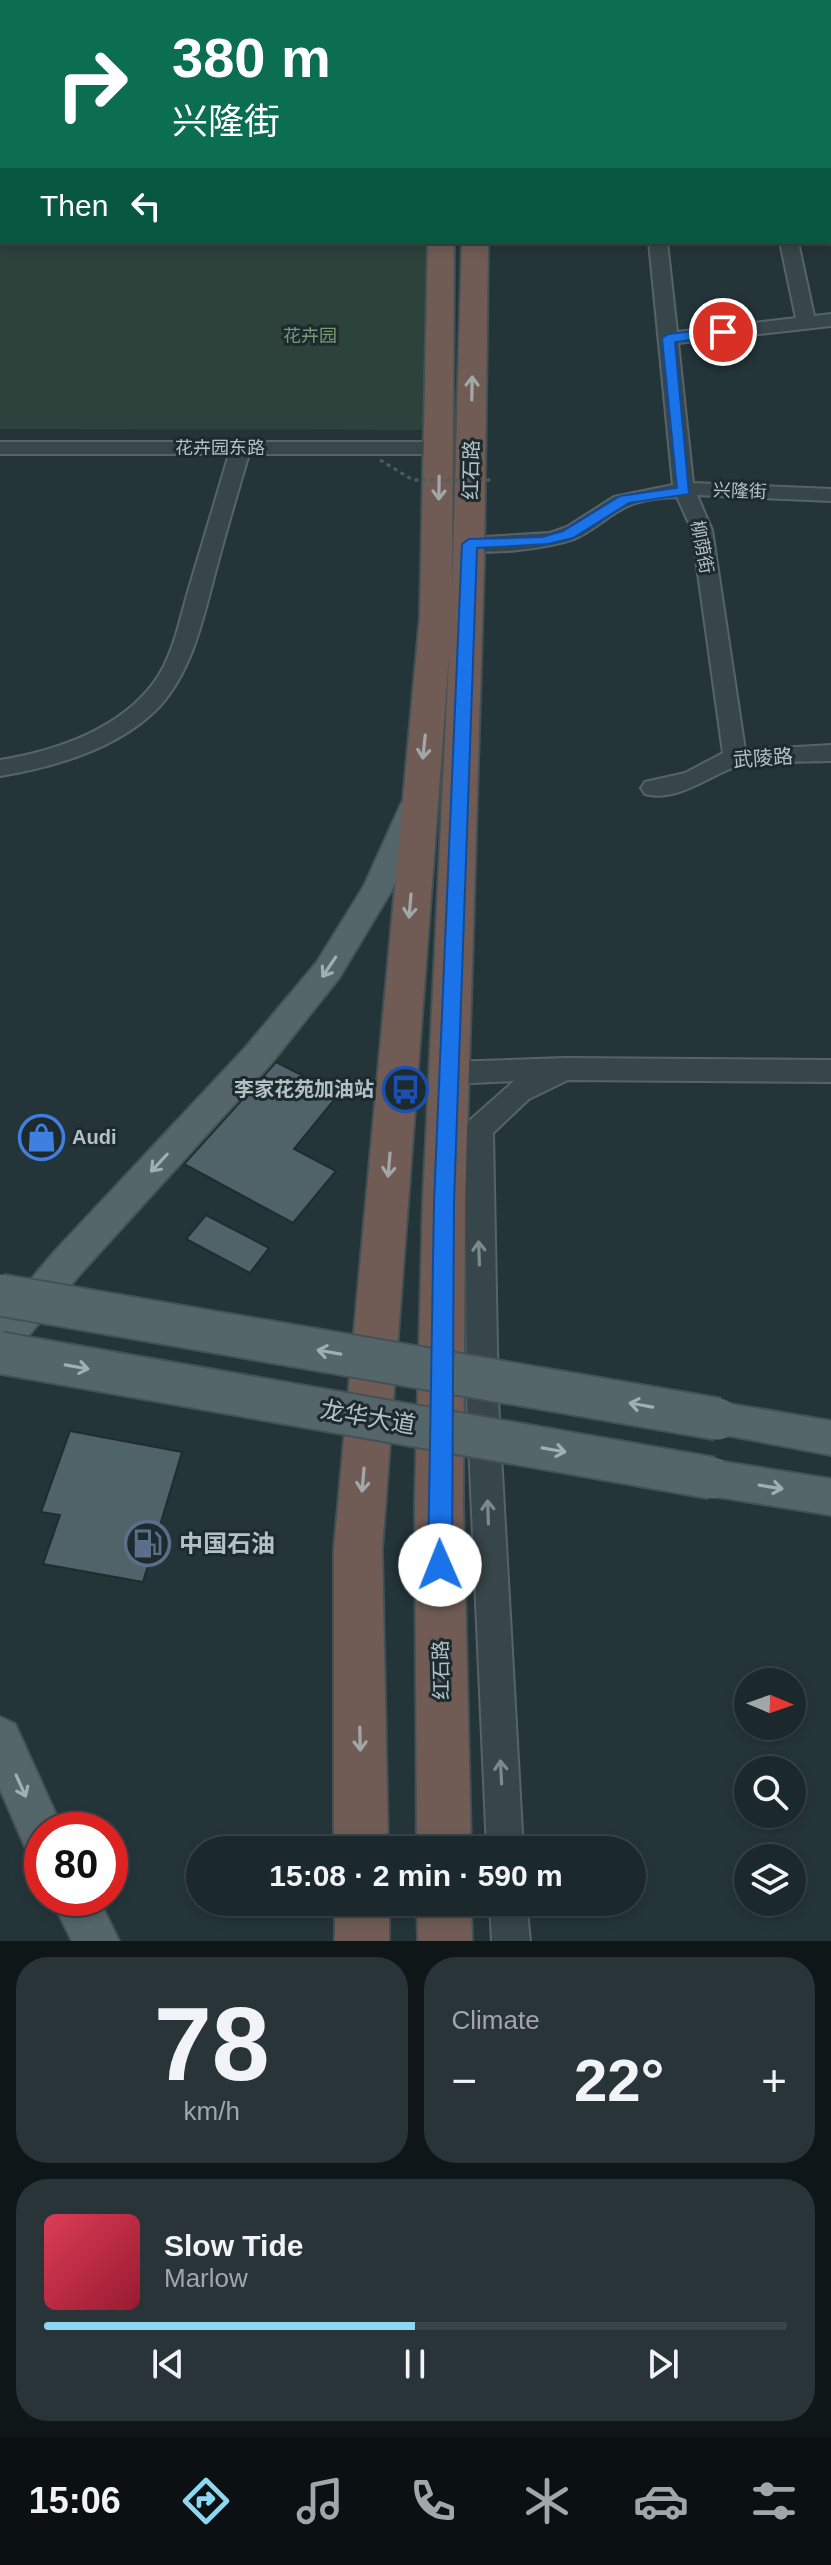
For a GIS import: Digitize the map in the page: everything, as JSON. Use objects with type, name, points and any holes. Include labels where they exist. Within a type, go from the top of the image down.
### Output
[{"type":"highway","name":"红石路","points":[[361,1836],[358,1549],[418,800],[436,616],[441,244]]},
{"type":"highway","name":"红石路","points":[[444,1836],[439,1502],[449,1073],[469,544],[475,244]]},
{"type":"highway","points":[[362,1916],[362,1941]]},
{"type":"highway","points":[[444,1916],[445,1941]]},
{"type":"main road","name":"红石路","points":[[0,1343],[68,1262],[257,1057],[328,970],[378,888],[418,800]]},
{"type":"main road","points":[[0,1295],[831,1438]]},
{"type":"main road","name":"龙华大道","points":[[0,1353],[831,1497]]},
{"type":"main road","points":[[0,1739],[33,1812]]},
{"type":"main road","points":[[83,1916],[96,1941]]},
{"type":"street","name":"柳荫街","points":[[658,244],[684,491],[702,530],[735,758]]},
{"type":"street","points":[[789,244],[806,323]]},
{"type":"street","points":[[669,338],[831,320]]},
{"type":"street","name":"花卉园东路","points":[[0,448],[439,448]]},
{"type":"street","points":[[0,768],[20,766],[70,752],[138,713],[163,686],[181,651],[241,448]]},
{"type":"street","name":"兴隆街","points":[[469,544],[543,541],[568,534],[625,499],[684,491],[715,489],[831,495]]},
{"type":"street","name":"武陵路","points":[[653,788],[691,780],[722,761],[735,758],[831,753]]},
{"type":"street","points":[[479,1129],[519,1091],[565,1069]]},
{"type":"street","points":[[449,1073],[565,1069],[831,1071]]},
{"type":"street","points":[[449,1073],[472,1105],[479,1129],[477,1209],[504,1836]]},
{"type":"street","points":[[509,1916],[511,1941]]},
{"type":"path","points":[[380,460],[413,480],[492,480]]},
{"type":"green space","name":"花卉园","points":[[0,244],[427,244],[424,430],[0,429]]},
{"type":"building","points":[[276,1062],[339,1094],[294,1149],[336,1171],[293,1223],[184,1164]]},
{"type":"building","points":[[206,1215],[269,1248],[250,1273],[186,1239]]},
{"type":"building","points":[[70,1431],[182,1452],[143,1582],[43,1564],[60,1515],[41,1512]]},
{"type":"place","name":"李家花苑加油站","points":[[405,1089]]},
{"type":"place","name":"Audi","points":[[41,1137]]},
{"type":"place","name":"中国石油","points":[[148,1543]]},
{"type":"route","points":[[440,1565],[444,1202],[469,544],[543,541],[568,534],[625,499],[684,491],[669,338],[723,332]]}]
